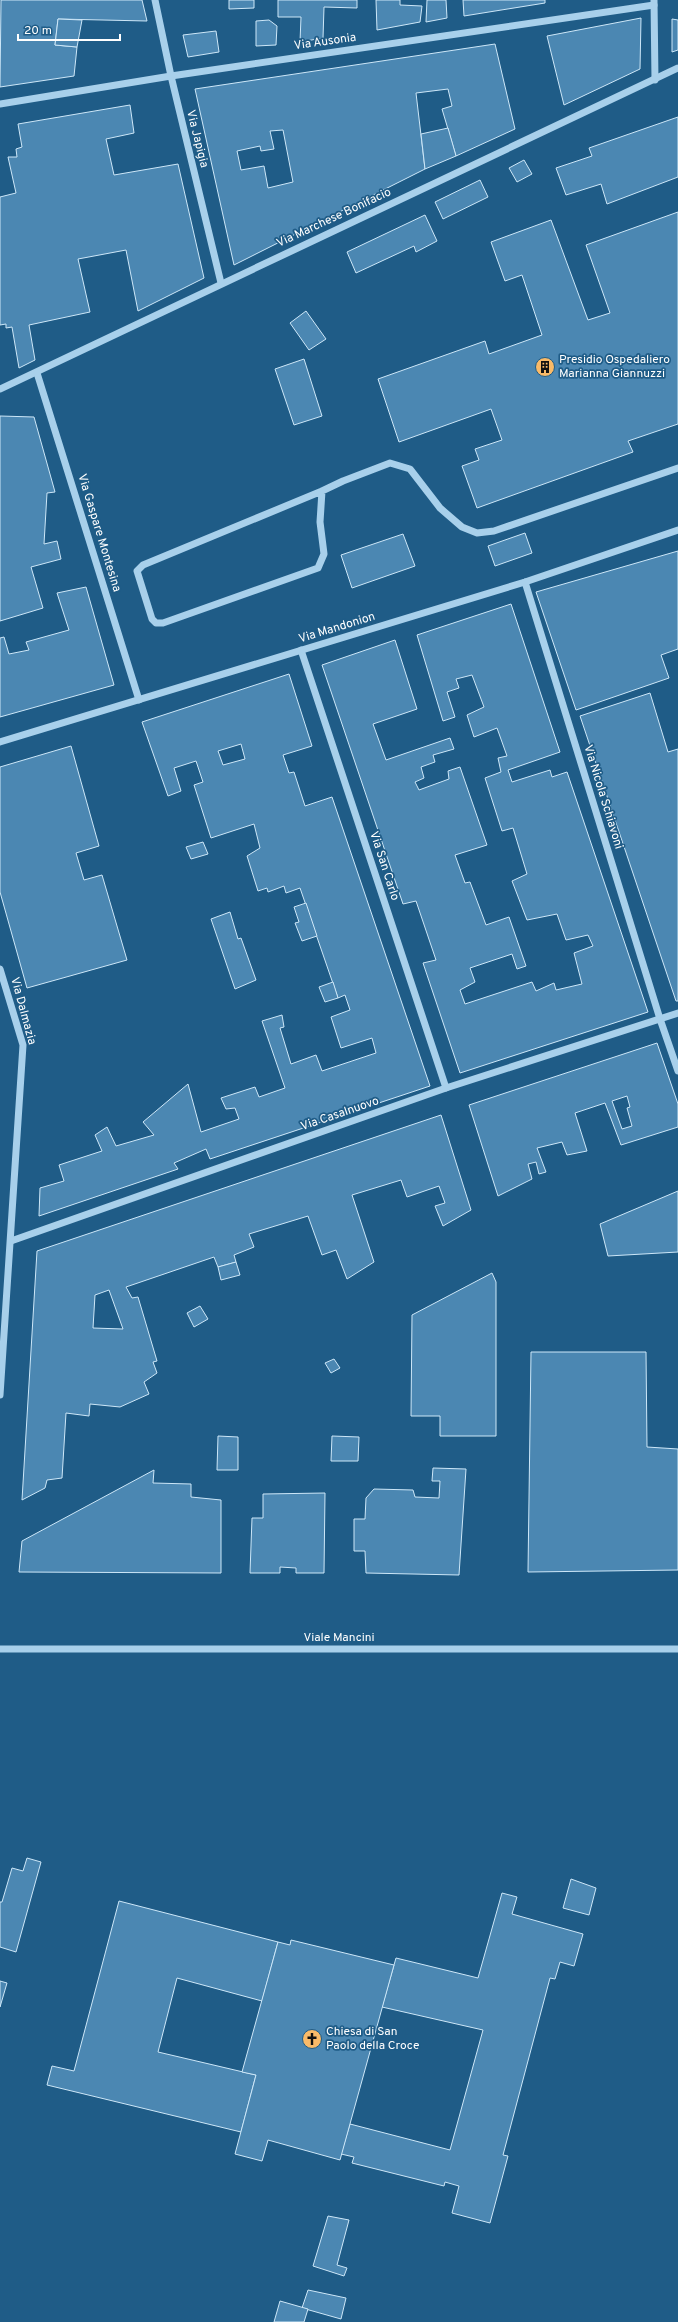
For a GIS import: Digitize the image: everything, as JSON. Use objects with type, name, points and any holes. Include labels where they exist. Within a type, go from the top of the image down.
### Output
[{"type":"street","name":"Via Japigia","points":[[155,0],[171,76],[221,283]]},
{"type":"street","name":"Via Ausonia","points":[[0,104],[171,76],[654,2]]},
{"type":"street","points":[[654,2],[655,80]]},
{"type":"street","name":"Via Marchese Bonifacio","points":[[0,389],[37,373],[221,283],[678,68]]},
{"type":"street","name":"Via Gaspare Montesina","points":[[37,373],[139,700]]},
{"type":"street","points":[[322,491],[320,522],[324,554],[318,568],[163,623],[156,624],[152,619],[137,572],[143,565],[343,481],[390,463],[410,469],[440,508],[462,527],[477,533],[494,531],[678,468]]},
{"type":"street","name":"Via Mandonion","points":[[0,742],[525,582],[678,530]]},
{"type":"street","name":"Via Nicola Schiavoni","points":[[525,582],[660,1019],[678,1071]]},
{"type":"street","name":"Via San Carlo","points":[[301,650],[446,1088]]},
{"type":"street","name":"Via Dalmazia","points":[[0,969],[23,1045],[0,1395]]},
{"type":"street","name":"Via Casalnuovo","points":[[11,1241],[446,1088],[678,1013]]},
{"type":"street","name":"Viale Mancini","points":[[0,1649],[678,1649]]},
{"type":"building","points":[[1,0],[142,0],[147,21],[58,19],[55,45],[77,47],[74,76],[0,87]]},
{"type":"building","points":[[229,0],[254,0],[254,8],[229,9]]},
{"type":"building","points":[[278,0],[357,0],[357,8],[324,7],[323,38],[300,42],[301,17],[278,17]]},
{"type":"building","points":[[376,0],[400,0],[400,5],[422,6],[420,22],[377,30]]},
{"type":"building","points":[[427,0],[446,0],[447,18],[426,22]]},
{"type":"building","points":[[463,0],[545,0],[545,3],[464,16]]},
{"type":"building","points":[[641,18],[640,69],[564,105],[547,36]]},
{"type":"building","points":[[58,19],[82,20],[77,47],[55,45]]},
{"type":"building","points":[[672,19],[678,20],[678,50],[672,52]]},
{"type":"building","points":[[269,20],[277,26],[276,45],[256,46],[256,21]]},
{"type":"building","points":[[216,31],[219,52],[188,57],[183,35]]},
{"type":"building","points":[[495,44],[515,129],[456,156],[442,109],[452,106],[448,89],[416,93],[425,169],[234,265],[195,89]],"holes":[[[283,130],[293,182],[268,188],[264,166],[241,170],[237,151],[260,146],[261,151],[274,149],[270,131]]]},
{"type":"building","points":[[130,105],[134,133],[106,139],[114,175],[178,164],[204,278],[138,311],[126,250],[78,259],[90,312],[29,325],[35,360],[19,368],[12,327],[6,328],[6,324],[0,325],[0,197],[16,193],[8,157],[17,157],[16,149],[22,147],[18,124]]},
{"type":"building","points":[[678,117],[678,177],[607,204],[601,184],[566,195],[556,168],[592,156],[589,148]]},
{"type":"building","points":[[448,128],[456,156],[425,169],[421,134]]},
{"type":"building","points":[[524,160],[532,174],[517,182],[509,168]]},
{"type":"building","points":[[480,180],[488,197],[443,219],[435,202]]},
{"type":"building","name":"Presidio Ospedaliero Marianna Giannuzzi","points":[[678,212],[678,424],[628,441],[633,452],[477,508],[462,466],[479,460],[475,449],[502,440],[491,409],[399,442],[378,379],[485,341],[489,354],[542,335],[522,275],[505,281],[491,242],[551,220],[588,320],[610,313],[586,245]]},
{"type":"building","points":[[425,215],[437,241],[416,252],[414,246],[356,273],[347,252]]},
{"type":"building","points":[[306,311],[326,339],[309,350],[290,323]]},
{"type":"building","points":[[304,359],[322,416],[294,425],[275,369]]},
{"type":"building","points":[[0,416],[34,417],[55,492],[47,493],[44,544],[57,541],[61,559],[31,567],[43,608],[0,621]]},
{"type":"building","points":[[525,533],[532,553],[495,566],[488,546]]},
{"type":"building","points":[[403,534],[415,566],[352,588],[341,555]]},
{"type":"building","points":[[678,551],[678,649],[661,655],[669,678],[576,710],[536,592]]},
{"type":"building","points":[[86,587],[114,685],[0,717],[0,638],[4,637],[9,654],[29,650],[26,642],[69,630],[57,593]]},
{"type":"building","points":[[511,604],[560,752],[508,770],[512,782],[550,770],[552,777],[567,772],[648,1012],[460,1073],[423,963],[436,960],[416,901],[403,904],[322,665],[395,640],[417,709],[373,724],[386,760],[450,738],[454,749],[433,755],[435,762],[421,767],[424,778],[415,782],[419,790],[449,779],[448,771],[460,767],[487,845],[455,855],[465,883],[470,882],[486,925],[509,917],[526,966],[517,969],[512,954],[470,968],[475,982],[460,990],[465,1004],[532,982],[536,991],[554,983],[556,990],[582,984],[574,953],[593,946],[588,935],[566,940],[557,914],[527,920],[512,881],[527,874],[513,828],[502,831],[485,778],[501,772],[498,758],[507,756],[497,728],[474,737],[467,715],[484,707],[472,675],[456,679],[459,688],[447,692],[455,717],[443,721],[417,635]]},
{"type":"building","points":[[289,674],[312,746],[283,755],[289,773],[294,772],[305,806],[332,797],[430,1086],[210,1159],[206,1149],[174,1163],[178,1169],[39,1216],[40,1188],[64,1181],[59,1165],[102,1151],[95,1135],[107,1127],[116,1146],[154,1135],[143,1122],[188,1084],[201,1132],[239,1119],[235,1108],[226,1109],[221,1098],[255,1087],[259,1097],[285,1088],[262,1021],[282,1015],[284,1027],[280,1028],[291,1064],[316,1055],[322,1071],[376,1053],[372,1038],[341,1048],[331,1017],[350,1010],[345,995],[338,998],[300,888],[286,893],[284,886],[268,892],[267,888],[258,891],[247,856],[260,848],[254,824],[211,838],[194,785],[203,782],[196,761],[174,768],[181,791],[168,796],[142,722]],"holes":[[[241,744],[245,759],[223,765],[218,751]]]},
{"type":"building","points":[[650,693],[668,752],[678,749],[678,1001],[676,1001],[580,716]]},
{"type":"building","points":[[71,746],[99,846],[76,853],[84,880],[102,875],[127,960],[27,988],[0,892],[0,767]]},
{"type":"building","points":[[203,842],[208,854],[191,859],[186,847]]},
{"type":"building","points":[[306,903],[317,936],[302,941],[295,923],[299,922],[294,907]]},
{"type":"building","points":[[230,912],[238,939],[241,938],[256,980],[235,989],[211,919]]},
{"type":"building","points":[[333,982],[338,998],[325,1002],[319,987]]},
{"type":"building","points":[[657,1043],[678,1104],[678,1127],[621,1145],[605,1103],[575,1113],[587,1151],[567,1155],[562,1142],[537,1148],[546,1172],[539,1174],[536,1162],[528,1164],[532,1179],[498,1196],[469,1105]],"holes":[[[627,1096],[630,1107],[627,1108],[632,1126],[622,1129],[612,1101]]]},
{"type":"building","points":[[441,1115],[471,1210],[443,1226],[435,1206],[445,1203],[439,1186],[407,1197],[401,1180],[352,1195],[374,1262],[347,1279],[336,1250],[322,1255],[308,1216],[249,1234],[254,1247],[234,1255],[236,1262],[218,1267],[214,1257],[126,1287],[132,1298],[138,1297],[157,1361],[153,1362],[157,1373],[144,1382],[149,1394],[120,1407],[90,1404],[89,1416],[66,1413],[62,1478],[47,1480],[45,1488],[22,1500],[37,1251]],"holes":[[[109,1290],[123,1329],[93,1328],[95,1295]]]},
{"type":"building","points":[[678,1191],[678,1252],[608,1256],[600,1224]]},
{"type":"building","points":[[236,1262],[240,1275],[221,1280],[218,1267]]},
{"type":"building","points":[[492,1273],[496,1282],[496,1436],[440,1436],[440,1416],[411,1416],[412,1315]]},
{"type":"building","points":[[200,1306],[208,1319],[194,1327],[187,1313]]},
{"type":"building","points":[[531,1352],[646,1352],[647,1447],[678,1449],[678,1570],[528,1572]]},
{"type":"building","points":[[334,1359],[340,1368],[331,1373],[325,1363]]},
{"type":"building","points":[[218,1436],[238,1437],[238,1470],[217,1470]]},
{"type":"building","points":[[332,1436],[359,1437],[358,1461],[331,1461]]},
{"type":"building","points":[[433,1468],[466,1469],[459,1575],[366,1573],[365,1551],[354,1551],[354,1519],[365,1519],[366,1498],[374,1489],[413,1490],[415,1497],[439,1498],[440,1481],[432,1481]]},
{"type":"building","points":[[154,1470],[153,1483],[191,1484],[191,1497],[221,1500],[221,1573],[19,1572],[22,1541]]},
{"type":"building","points":[[325,1493],[324,1573],[296,1573],[296,1568],[280,1567],[280,1573],[250,1573],[252,1518],[263,1518],[263,1494]]},
{"type":"building","points":[[27,1858],[41,1862],[16,1952],[0,1947],[0,1902],[2,1902],[12,1868],[23,1871]]},
{"type":"building","points":[[571,1879],[596,1888],[589,1915],[563,1908]]},
{"type":"building","points":[[502,1893],[517,1897],[512,1914],[583,1934],[574,1966],[560,1962],[555,1979],[550,1978],[503,2155],[508,2156],[490,2223],[452,2213],[459,2186],[445,2182],[444,2186],[352,2163],[354,2157],[341,2154],[350,2124],[450,2150],[483,2030],[382,2007],[396,1958],[478,1978]]},
{"type":"building","points":[[119,1901],[278,1942],[262,2001],[177,1978],[158,2052],[256,2075],[241,2132],[47,2085],[52,2066],[74,2071]]},
{"type":"building","name":"Chiesa di San Paolo della Croce","points":[[291,1940],[394,1965],[340,2160],[268,2140],[262,2161],[235,2154],[256,2075],[242,2072],[278,1942],[290,1945]]},
{"type":"building","points":[[0,1981],[7,1983],[0,2007]]},
{"type":"building","points":[[328,2216],[349,2220],[337,2265],[347,2268],[344,2276],[313,2266]]},
{"type":"building","points":[[308,2290],[346,2298],[341,2319],[302,2308]]},
{"type":"building","points":[[280,2301],[308,2309],[304,2322],[274,2322]]},
{"type":"place","name":"Presidio Ospedaliero Marianna Giannuzzi","points":[[545,367]]},
{"type":"place","name":"Chiesa di San Paolo della Croce","points":[[312,2039]]}]
